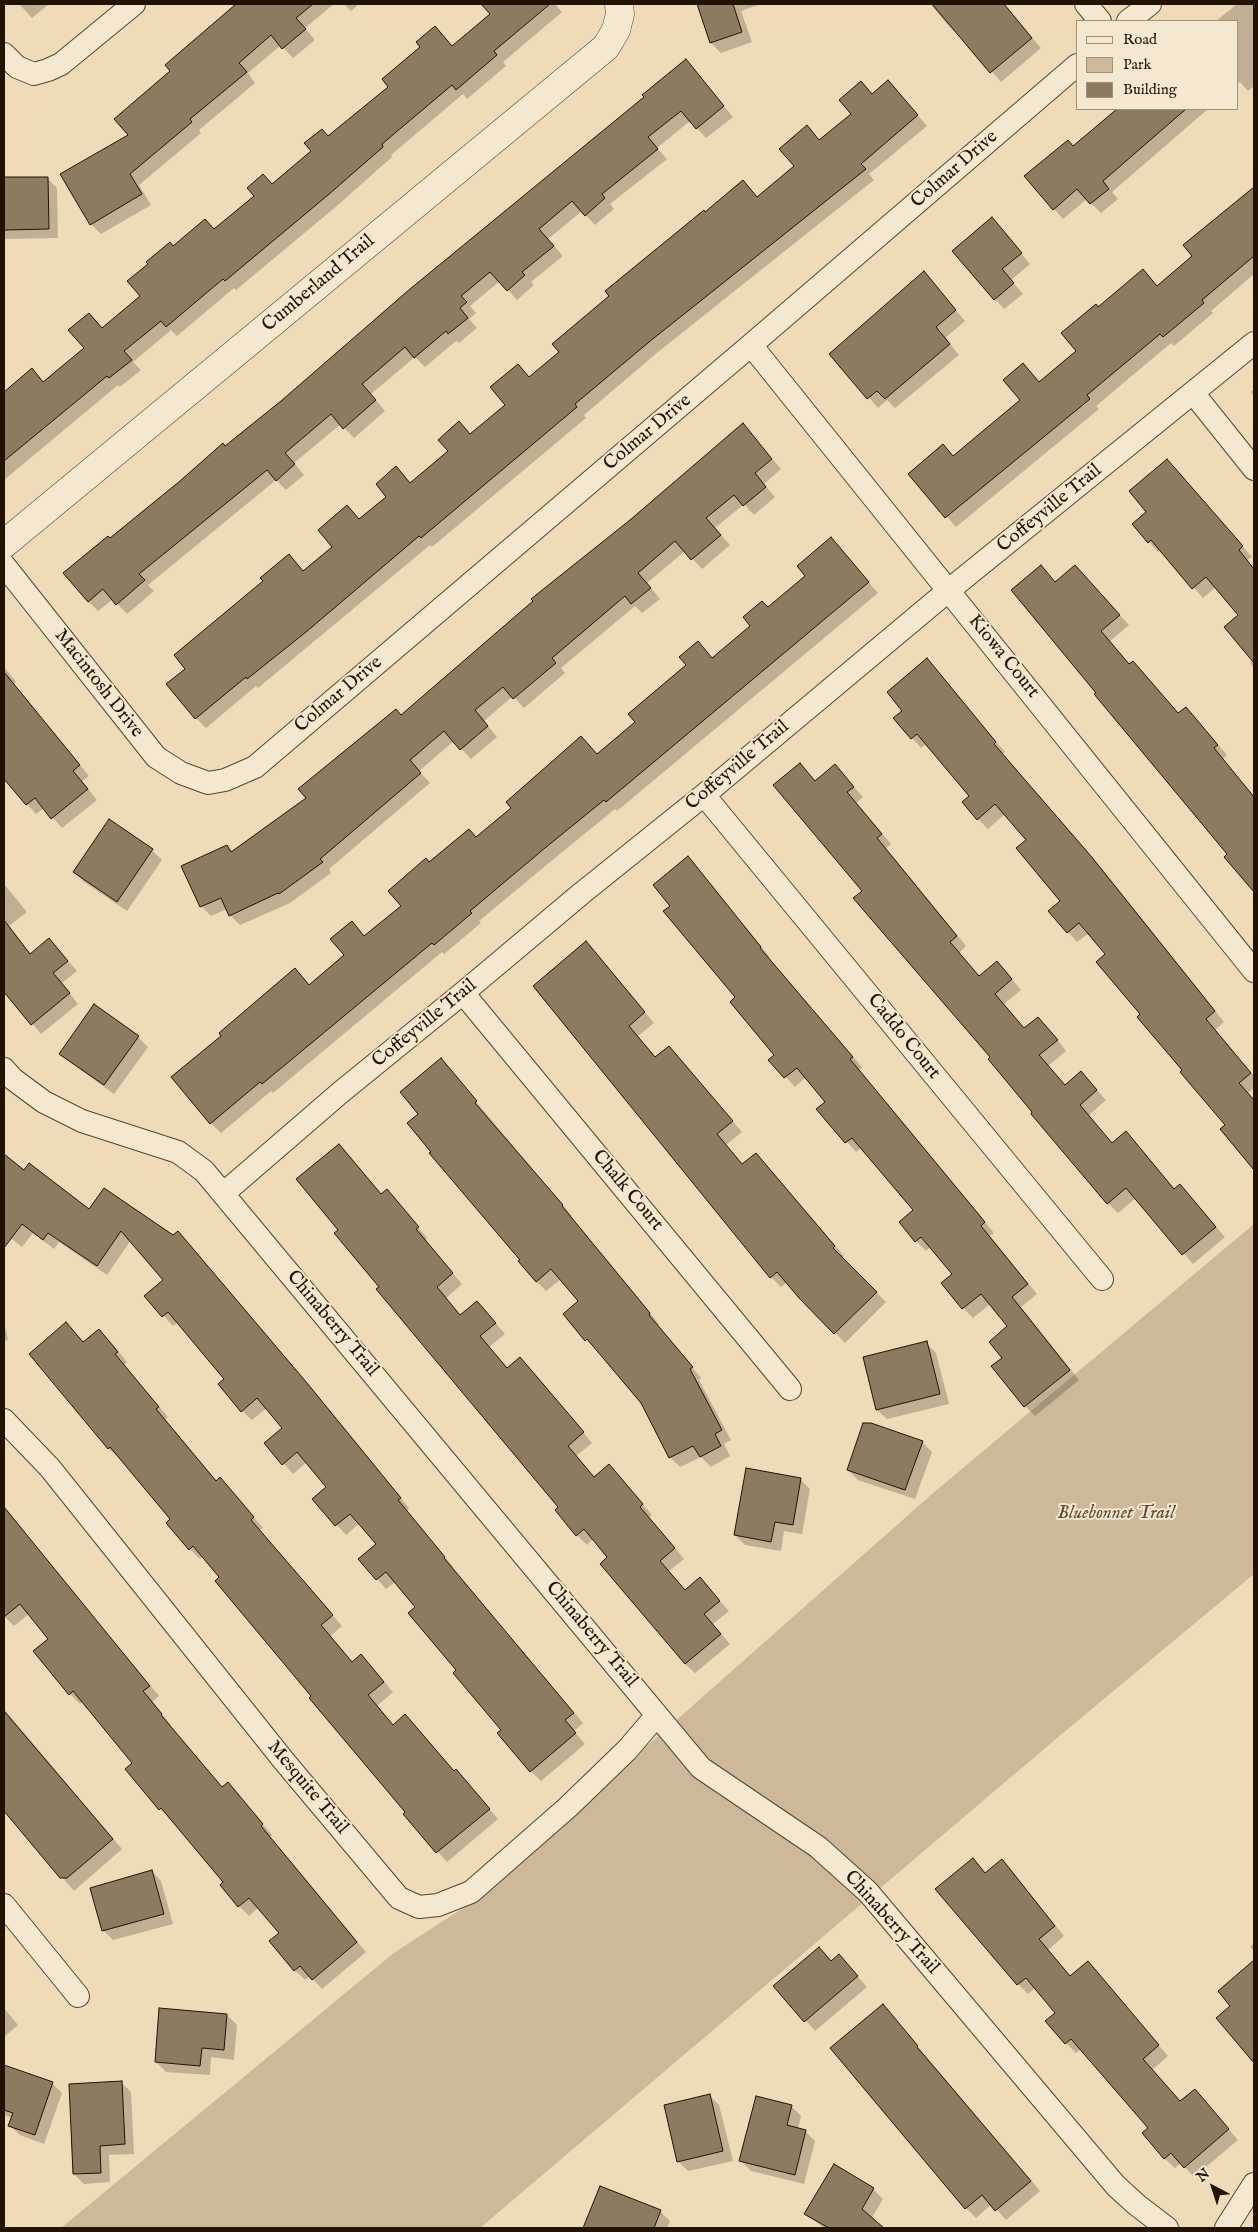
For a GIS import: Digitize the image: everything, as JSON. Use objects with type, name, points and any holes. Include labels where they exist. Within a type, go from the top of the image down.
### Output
[{"type":"street","points":[[4,54],[17,67],[34,74],[61,64],[134,4]]},
{"type":"street","points":[[1086,4],[1099,20]]},
{"type":"street","points":[[1129,20],[1150,4]]},
{"type":"street","name":"Cumberland Trail","points":[[4,544],[606,48],[616,30],[619,9]]},
{"type":"street","name":"Colmar Drive","points":[[208,783],[225,780],[255,767],[1076,66]]},
{"type":"street","name":"Coffeyville Trail","points":[[224,1193],[341,1092],[704,795],[949,590],[1194,394],[1254,343]]},
{"type":"street","name":"Kiowa Court","points":[[751,345],[851,472],[949,590],[1254,971]]},
{"type":"street","points":[[1194,394],[1254,469]]},
{"type":"street","name":"Macintosh Drive","points":[[4,565],[156,757],[180,773],[208,783]]},
{"type":"street","name":"Caddo Court","points":[[704,795],[1102,1279]]},
{"type":"street","name":"Chalk Court","points":[[464,993],[790,1389]]},
{"type":"street","name":"Chinaberry Trail","points":[[4,1069],[44,1102],[82,1121],[178,1152],[204,1171],[701,1768],[818,1847],[868,1892],[1116,2186],[1167,2228]]},
{"type":"street","name":"Mesquite Trail","points":[[4,1420],[50,1468],[284,1762],[399,1898],[419,1907],[438,1906],[471,1892],[568,1807],[627,1750],[657,1714]]},
{"type":"street","points":[[4,1905],[78,1996]]},
{"type":"street","points":[[1226,2228],[1254,2184]]},
{"type":"green space","name":"Bluebonnet Trail","points":[[1254,1224],[1254,1574],[1057,1738],[480,2228],[61,2228],[395,1952],[465,1907],[932,1494]]},
{"type":"building","points":[[236,4],[313,4],[296,18],[306,29],[282,49],[271,35],[239,63],[247,72],[190,119],[192,122],[130,174],[142,194],[90,225],[60,174],[128,135],[114,119],[170,71],[165,65]]},
{"type":"building","points":[[481,4],[550,4],[494,51],[497,55],[456,90],[452,85],[382,144],[383,147],[328,195],[225,281],[223,279],[166,327],[161,321],[124,351],[132,360],[109,378],[107,376],[4,461],[4,392],[32,368],[43,382],[84,348],[68,330],[89,313],[102,328],[140,296],[127,281],[148,264],[146,262],[170,242],[173,246],[205,219],[214,229],[254,196],[247,188],[263,174],[272,184],[311,151],[304,143],[322,129],[328,136],[388,87],[382,79],[420,47],[416,42],[435,26],[452,46],[490,14]]},
{"type":"building","points":[[697,4],[733,4],[742,32],[710,43]]},
{"type":"building","points":[[932,4],[1004,4],[1032,38],[990,73]]},
{"type":"building","points":[[686,59],[724,106],[696,129],[681,111],[648,137],[658,149],[602,194],[605,198],[585,216],[572,201],[539,229],[554,246],[522,272],[525,275],[507,291],[490,272],[461,296],[467,302],[460,308],[468,318],[448,334],[446,331],[414,358],[405,347],[362,384],[376,400],[343,429],[331,414],[285,453],[295,464],[276,481],[267,470],[139,574],[145,580],[116,605],[103,589],[88,602],[63,573],[108,536],[110,538],[223,443],[225,446],[281,401],[410,289],[644,97],[642,95]]},
{"type":"building","points":[[888,80],[918,115],[861,164],[866,169],[649,342],[575,404],[577,407],[421,538],[419,536],[306,632],[247,679],[246,677],[195,719],[166,684],[185,669],[174,655],[263,581],[260,578],[289,554],[303,571],[332,547],[318,530],[347,505],[359,519],[386,497],[376,484],[396,466],[410,483],[448,451],[438,440],[459,421],[470,434],[505,405],[490,387],[518,364],[529,377],[559,352],[552,344],[609,296],[605,291],[704,210],[705,212],[743,180],[757,197],[794,166],[779,149],[807,125],[819,140],[851,114],[839,100],[861,81],[872,94]]},
{"type":"building","points":[[1116,110],[1185,110],[1103,181],[1109,189],[1090,204],[1077,189],[1053,210],[1024,176],[1068,140],[1073,146]]},
{"type":"building","points":[[4,177],[48,177],[49,229],[4,230]]},
{"type":"building","points":[[1254,187],[1254,256],[1202,300],[1204,303],[1163,337],[1160,334],[1087,395],[1090,399],[945,518],[908,474],[943,444],[953,456],[1020,400],[1003,380],[1023,363],[1039,382],[1076,351],[1061,333],[1096,304],[1098,307],[1143,269],[1157,286],[1192,256],[1183,245]]},
{"type":"building","points":[[992,217],[1022,253],[1002,269],[1014,283],[994,300],[952,251]]},
{"type":"building","points":[[924,271],[956,310],[936,327],[950,344],[885,399],[877,391],[867,399],[829,354]]},
{"type":"building","points":[[743,423],[772,459],[755,473],[766,487],[743,506],[734,495],[706,518],[721,535],[691,560],[675,541],[638,573],[651,588],[631,604],[625,596],[552,658],[556,663],[513,699],[503,687],[475,710],[488,726],[460,750],[444,731],[410,760],[421,773],[320,859],[323,862],[279,894],[229,916],[221,898],[200,907],[181,866],[227,845],[231,852],[306,798],[298,789],[396,709],[401,715],[533,601],[531,599],[630,520]]},
{"type":"building","points":[[1167,459],[1243,546],[1239,550],[1254,569],[1254,663],[1224,627],[1238,615],[1206,577],[1192,589],[1151,540],[1148,543],[1132,524],[1146,512],[1129,491]]},
{"type":"building","points":[[831,537],[869,582],[606,802],[604,800],[545,848],[470,911],[472,913],[434,945],[432,943],[262,1084],[260,1082],[210,1124],[171,1077],[221,1036],[219,1033],[295,968],[309,985],[344,955],[330,939],[352,921],[364,936],[401,906],[388,891],[426,858],[429,862],[469,829],[476,837],[511,808],[506,802],[581,736],[597,754],[635,722],[628,714],[686,665],[679,657],[698,641],[712,658],[750,626],[743,617],[762,601],[768,607],[805,576],[797,566]]},
{"type":"building","points":[[1041,565],[1055,582],[1075,565],[1120,615],[1101,631],[1129,664],[1133,661],[1178,713],[1186,707],[1218,745],[1214,748],[1254,797],[1254,892],[1224,857],[1227,854],[1094,694],[1096,693],[1011,590]]},
{"type":"building","points":[[927,658],[996,742],[994,744],[1090,855],[1215,1011],[1206,1019],[1251,1073],[1239,1083],[1254,1100],[1254,1170],[1220,1129],[1225,1125],[1180,1072],[1182,1070],[1137,1017],[1140,1014],[1096,962],[1105,954],[1079,923],[1067,933],[1048,911],[1060,901],[1016,848],[1026,840],[995,804],[977,820],[962,802],[969,796],[917,734],[911,739],[893,718],[902,711],[887,692]]},
{"type":"building","points":[[4,672],[80,765],[73,771],[88,789],[51,819],[35,798],[26,805],[4,779]]},
{"type":"building","points":[[800,763],[815,781],[835,764],[854,787],[847,792],[882,834],[877,838],[957,936],[950,942],[979,976],[997,961],[1012,979],[995,994],[1024,1028],[1038,1017],[1058,1040],[1039,1055],[1065,1085],[1081,1071],[1097,1090],[1080,1105],[1112,1143],[1126,1131],[1174,1189],[1180,1184],[1216,1227],[1182,1255],[1126,1188],[1107,1204],[1031,1114],[1032,1112],[988,1059],[990,1057],[853,898],[862,891],[773,785]]},
{"type":"building","points":[[109,819],[153,849],[117,902],[73,872]]},
{"type":"building","points":[[688,856],[760,948],[853,1057],[850,1059],[985,1222],[981,1226],[1028,1284],[1012,1297],[1070,1370],[1024,1407],[991,1366],[1002,1358],[989,1342],[1007,1326],[981,1294],[962,1309],[941,1283],[952,1274],[921,1237],[915,1242],[899,1222],[913,1210],[852,1138],[845,1143],[816,1109],[825,1102],[797,1068],[784,1078],[768,1060],[774,1055],[730,1002],[735,997],[663,911],[670,906],[653,885]]},
{"type":"building","points":[[4,920],[30,954],[49,938],[68,961],[53,973],[70,993],[31,1025],[4,992]]},
{"type":"building","points":[[586,941],[645,1012],[629,1026],[655,1057],[669,1046],[733,1121],[717,1134],[742,1164],[756,1153],[835,1246],[833,1248],[877,1292],[834,1334],[777,1272],[770,1278],[533,986]]},
{"type":"building","points":[[94,1004],[139,1036],[104,1085],[59,1054]]},
{"type":"building","points":[[441,1058],[477,1101],[475,1103],[563,1205],[650,1313],[649,1315],[693,1367],[690,1369],[722,1430],[715,1434],[721,1446],[700,1457],[693,1446],[669,1458],[641,1403],[587,1339],[585,1341],[563,1314],[578,1301],[551,1269],[536,1282],[518,1261],[520,1260],[429,1153],[431,1152],[407,1123],[418,1114],[400,1092]]},
{"type":"building","points":[[339,1144],[381,1194],[387,1189],[419,1227],[416,1229],[453,1273],[437,1287],[460,1315],[477,1301],[496,1323],[480,1336],[507,1368],[520,1357],[584,1432],[568,1446],[594,1477],[609,1464],[643,1504],[640,1507],[675,1548],[660,1561],[685,1590],[700,1577],[720,1601],[704,1614],[721,1634],[685,1664],[600,1564],[607,1557],[584,1529],[576,1536],[555,1510],[558,1507],[376,1289],[379,1287],[334,1233],[338,1230],[296,1179]]},
{"type":"building","points":[[4,1154],[24,1170],[29,1163],[89,1209],[104,1188],[173,1235],[178,1231],[307,1383],[401,1498],[398,1500],[444,1558],[574,1713],[565,1720],[576,1733],[530,1772],[497,1733],[501,1730],[453,1673],[456,1670],[408,1613],[415,1607],[386,1572],[376,1580],[358,1559],[376,1544],[350,1514],[335,1526],[312,1499],[326,1487],[297,1452],[282,1465],[264,1443],[282,1428],[257,1398],[241,1412],[218,1384],[224,1379],[168,1312],[162,1317],[144,1296],[163,1280],[121,1231],[97,1266],[48,1233],[43,1240],[22,1224],[4,1248]]},
{"type":"building","points":[[66,1322],[83,1342],[99,1329],[118,1352],[115,1354],[159,1407],[156,1409],[216,1481],[220,1477],[254,1517],[251,1520],[333,1615],[321,1625],[352,1662],[361,1654],[384,1682],[368,1695],[393,1725],[405,1714],[490,1809],[436,1853],[403,1814],[405,1812],[309,1698],[311,1696],[215,1581],[219,1577],[193,1546],[189,1550],[166,1523],[170,1519],[110,1447],[108,1449],[29,1354]]},
{"type":"building","points":[[927,1341],[940,1394],[876,1410],[863,1357]]},
{"type":"building","points":[[863,1423],[871,1423],[923,1441],[905,1490],[847,1470]]},
{"type":"building","points":[[746,1468],[801,1478],[793,1525],[775,1522],[771,1542],[734,1535]]},
{"type":"building","points":[[4,1507],[150,1686],[143,1691],[161,1715],[222,1787],[228,1782],[263,1824],[261,1826],[357,1942],[312,1980],[300,1966],[294,1971],[269,1941],[279,1933],[249,1898],[238,1907],[220,1885],[223,1882],[161,1808],[159,1810],[125,1769],[132,1763],[73,1691],[69,1695],[33,1651],[48,1639],[20,1604],[4,1617]]},
{"type":"building","points":[[4,1711],[113,1839],[67,1878],[60,1878],[4,1811]]},
{"type":"building","points":[[973,1858],[985,1873],[1002,1859],[1055,1926],[1039,1939],[1070,1976],[1088,1961],[1159,2045],[1143,2059],[1180,2101],[1195,2089],[1229,2129],[1184,2168],[1171,2153],[1164,2159],[1142,2133],[1148,2128],[1071,2039],[1065,2044],[1045,2021],[1055,2013],[1026,1978],[1017,1985],[935,1889]]},
{"type":"building","points":[[152,1870],[164,1914],[102,1931],[90,1888]]},
{"type":"building","points":[[819,1947],[831,1961],[839,1954],[858,1976],[804,2022],[773,1986]]},
{"type":"building","points":[[1254,1960],[1254,2063],[1216,2018],[1230,2006],[1218,1991]]},
{"type":"building","points":[[883,2004],[1031,2181],[995,2211],[982,2195],[965,2209],[830,2048]]},
{"type":"building","points":[[159,2008],[227,2014],[224,2050],[202,2048],[200,2066],[155,2062]]},
{"type":"building","points":[[4,2065],[53,2082],[35,2135],[8,2126],[13,2113],[4,2110]]},
{"type":"building","points":[[122,2081],[125,2144],[100,2146],[101,2173],[73,2174],[69,2084]]},
{"type":"building","points":[[710,2094],[723,2151],[677,2162],[664,2105]]},
{"type":"building","points":[[756,2096],[792,2105],[787,2125],[806,2130],[795,2175],[739,2161]]},
{"type":"building","points":[[834,2164],[874,2188],[862,2209],[884,2228],[829,2228],[804,2214]]},
{"type":"building","points":[[600,2186],[661,2210],[654,2228],[583,2228]]}]
